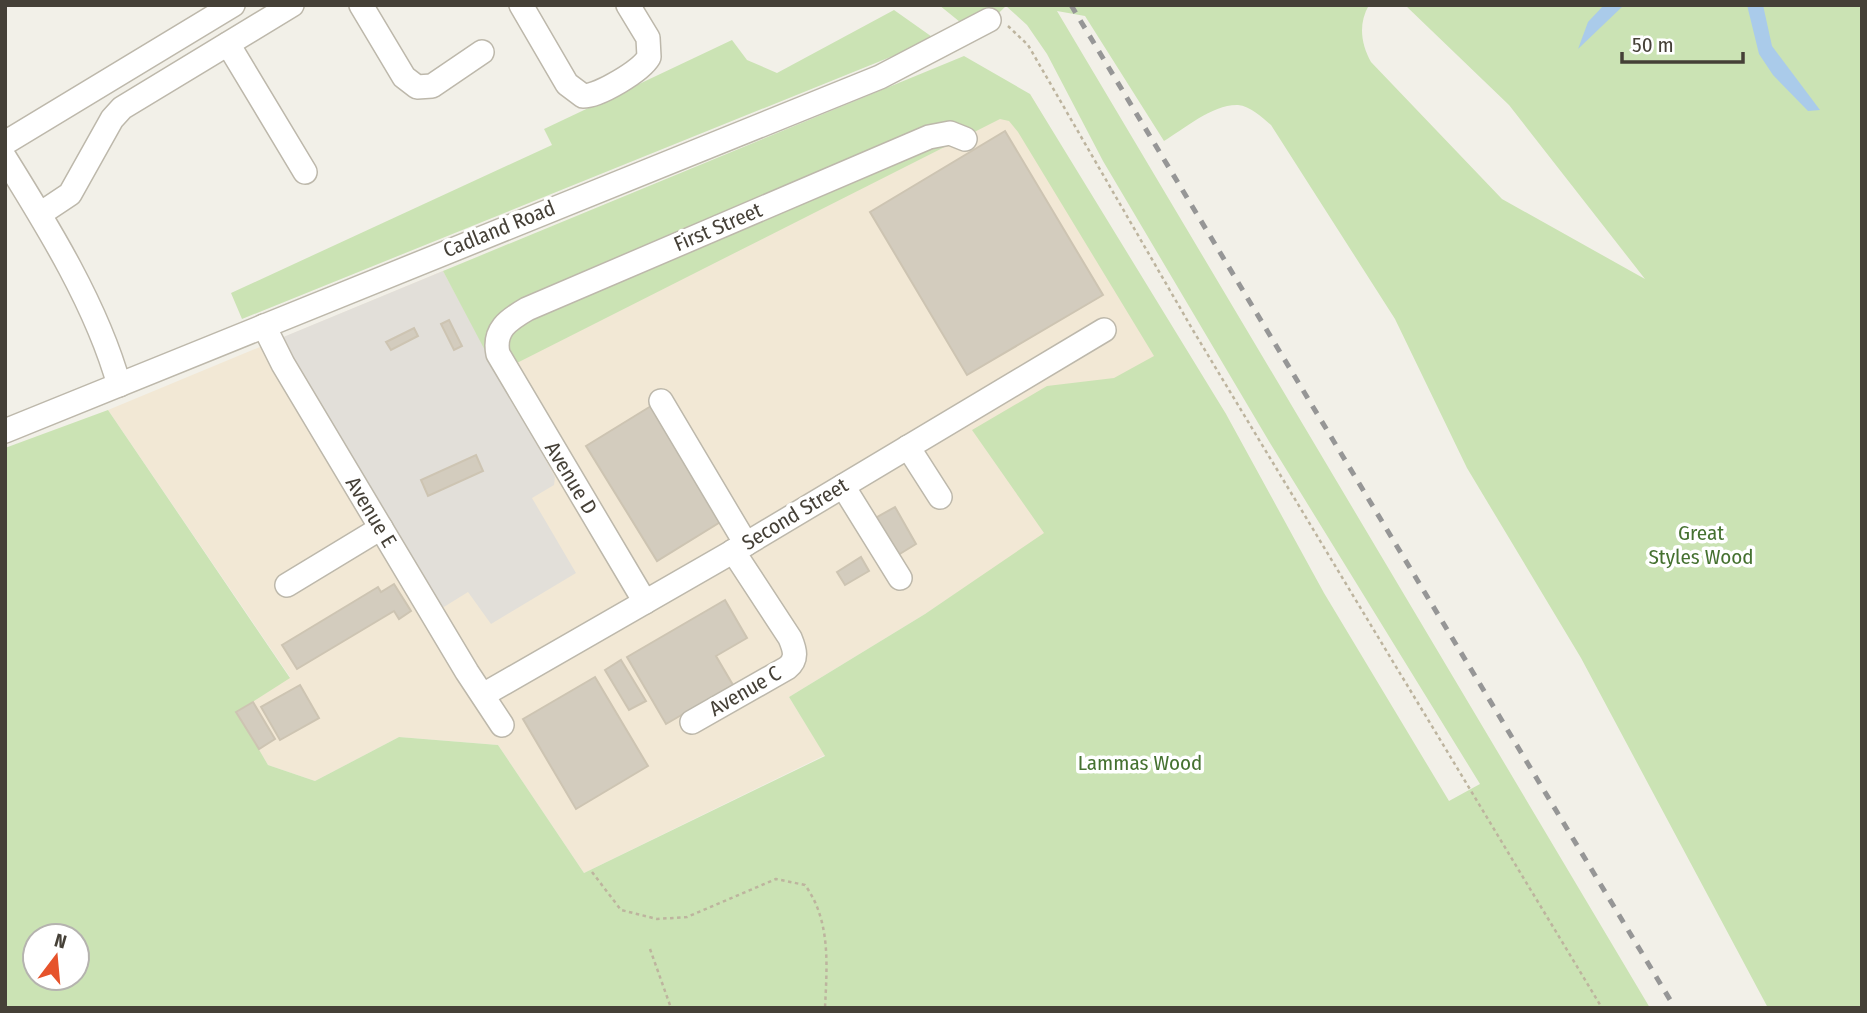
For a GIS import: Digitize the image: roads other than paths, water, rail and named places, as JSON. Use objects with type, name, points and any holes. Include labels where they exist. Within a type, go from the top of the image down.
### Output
[{"type":"street","points":[[5,143],[233,5]]},
{"type":"street","points":[[40,214],[76,187],[112,119],[122,108],[292,5]]},
{"type":"street","points":[[361,5],[404,77],[417,86],[432,86],[482,52]]},
{"type":"street","points":[[521,5],[571,90],[590,96],[642,66],[649,57],[648,38],[628,5]]},
{"type":"street","name":"Cadland Road","points":[[5,431],[880,78],[989,20]]},
{"type":"street","points":[[228,44],[305,172]]},
{"type":"street","name":"First Street","points":[[498,354],[496,346],[501,329],[527,309],[929,137],[950,133],[965,139]]},
{"type":"street","points":[[5,158],[40,214],[77,282],[119,385]]},
{"type":"street","name":"Avenue E","points":[[264,326],[283,364],[381,528],[502,724]]},
{"type":"street","name":"Second Street","points":[[483,695],[843,486],[1104,330]]},
{"type":"street","name":"Avenue D","points":[[498,354],[645,602]]},
{"type":"street","name":"Avenue C","points":[[661,401],[790,638],[794,659],[786,668],[692,722]]},
{"type":"street","points":[[908,447],[940,497]]},
{"type":"street","points":[[843,486],[900,578]]},
{"type":"street","points":[[287,585],[381,528]]},
{"type":"water","points":[[1604,5],[1624,5],[1578,49],[1588,22]]},
{"type":"water","points":[[1747,5],[1763,5],[1772,46],[1820,110],[1808,111],[1773,75],[1759,54]]},
{"type":"railway","points":[[1071,5],[1675,1008]]},
{"type":"park label","name":"Great Styles Wood","points":[[1701,545]]},
{"type":"park label","name":"Lammas Wood","points":[[1140,763]]}]
